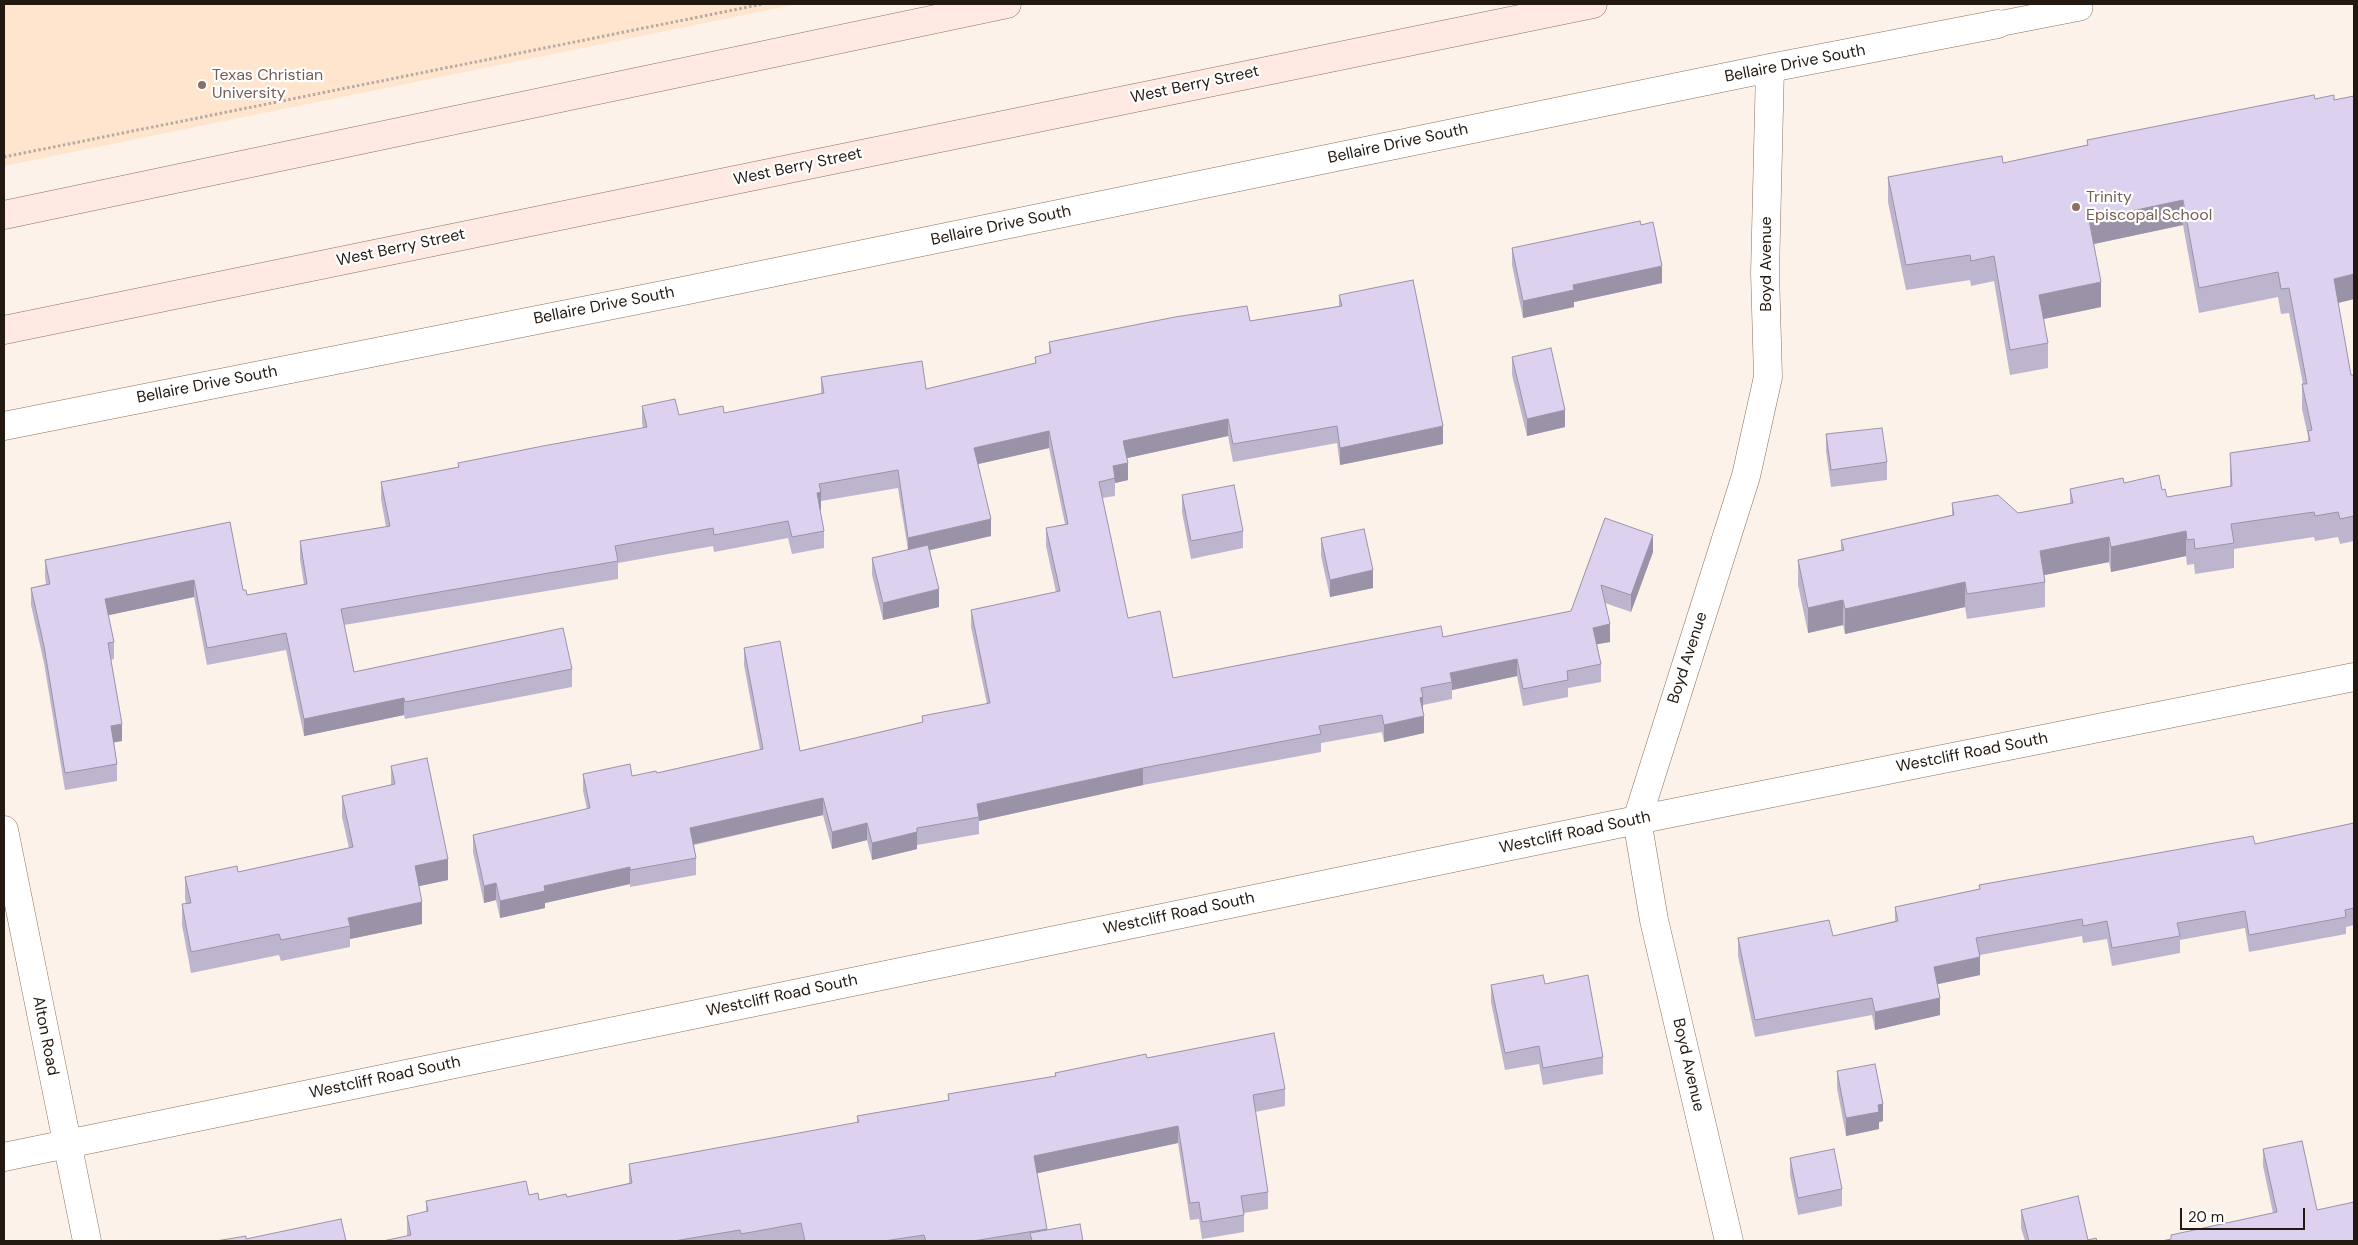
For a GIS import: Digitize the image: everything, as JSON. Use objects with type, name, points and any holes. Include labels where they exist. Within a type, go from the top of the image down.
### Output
[{"type":"main road","points":[[4,215],[1007,4]]},
{"type":"main road","name":"West Berry Street","points":[[4,330],[1592,4]]},
{"type":"street","name":"Bellaire Drive South","points":[[4,426],[688,290],[1770,68],[1998,24]]},
{"type":"street","name":"Boyd Avenue","points":[[1729,1241],[1654,920],[1637,820],[1746,476],[1768,377],[1765,273],[1770,68]]},
{"type":"street","name":"Westcliff Road South","points":[[4,1157],[1637,820],[2354,677]]},
{"type":"street","name":"Alton Road","points":[[4,830],[88,1241]]},
{"type":"lane","points":[[1998,24],[2087,5]]},
{"type":"path","points":[[4,157],[763,4]]},
{"type":"shaded area","name":"Texas Christian University","points":[[4,4],[798,4],[4,166]]},
{"type":"building","points":[[2314,95],[2315,99],[2334,95],[2334,100],[2354,96],[2354,274],[2334,279],[2351,375],[2354,375],[2354,516],[2340,519],[2338,512],[2315,516],[2314,512],[2231,524],[2234,543],[2195,549],[2194,539],[2187,540],[2186,531],[2111,547],[2109,537],[2040,551],[2045,582],[1967,594],[1965,582],[1845,609],[1843,600],[1808,608],[1798,560],[1844,550],[1841,540],[1954,515],[1952,503],[1998,495],[2018,513],[2073,503],[2070,489],[2123,478],[2124,483],[2159,475],[2162,490],[2165,489],[2167,497],[2232,486],[2230,453],[2310,441],[2308,431],[2312,430],[2302,384],[2307,384],[2289,288],[2281,289],[2278,272],[2199,288],[2183,200],[2089,220],[2101,282],[2039,295],[2048,343],[2010,350],[1994,256],[1971,261],[1970,255],[1906,265],[1888,177],[2002,156],[2003,163],[2088,145],[2087,140]]},
{"type":"building","points":[[1640,221],[1641,225],[1653,222],[1662,266],[1573,285],[1574,290],[1523,301],[1512,248]]},
{"type":"building","points":[[1413,280],[1443,426],[1340,448],[1337,426],[1233,444],[1228,419],[1123,441],[1128,463],[1113,466],[1115,478],[1099,482],[1128,618],[1160,611],[1173,678],[1441,626],[1443,637],[1571,611],[1605,518],[1653,535],[1631,595],[1601,585],[1610,624],[1593,628],[1601,664],[1567,671],[1568,680],[1523,689],[1517,659],[1450,673],[1452,682],[1421,688],[1423,697],[1420,698],[1424,716],[1384,725],[1382,715],[1319,726],[1321,734],[1143,768],[977,804],[979,817],[917,828],[917,832],[872,843],[867,823],[832,832],[823,798],[690,828],[696,858],[630,870],[630,867],[544,886],[545,891],[500,901],[496,883],[484,886],[473,835],[590,808],[583,774],[630,764],[632,776],[656,771],[657,773],[763,749],[744,648],[780,641],[800,751],[923,722],[922,716],[990,703],[971,610],[1060,591],[1046,528],[1068,524],[1049,431],[974,448],[991,519],[908,538],[898,470],[819,484],[821,492],[817,493],[824,531],[792,537],[788,521],[714,535],[713,528],[615,546],[618,561],[341,609],[354,672],[563,628],[572,669],[405,702],[404,698],[304,719],[286,633],[207,648],[194,580],[105,599],[114,642],[108,643],[122,724],[111,726],[117,764],[65,773],[44,646],[31,588],[50,584],[45,560],[230,522],[243,590],[246,590],[247,595],[307,584],[300,541],[390,526],[381,482],[459,467],[458,463],[647,427],[642,406],[675,399],[679,415],[723,406],[724,413],[824,393],[821,377],[922,361],[926,389],[1036,363],[1035,357],[1051,353],[1049,342],[1175,317],[1247,306],[1250,321],[1342,306],[1339,295]]},
{"type":"building","points":[[1551,348],[1565,410],[1527,419],[1512,357]]},
{"type":"building","points":[[1882,428],[1887,462],[1831,470],[1826,434]]},
{"type":"building","points":[[1234,485],[1243,531],[1191,541],[1182,495]]},
{"type":"building","points":[[1364,529],[1373,570],[1330,580],[1321,538]]},
{"type":"building","points":[[928,545],[939,589],[883,603],[872,558]]},
{"type":"building","points":[[427,758],[448,859],[415,866],[422,902],[348,918],[350,926],[281,940],[279,934],[191,952],[182,904],[191,903],[185,877],[237,866],[238,872],[353,847],[342,796],[395,784],[391,766]]},
{"type":"building","points":[[2354,823],[2354,908],[2345,910],[2346,917],[2249,935],[2245,911],[2177,923],[2180,936],[2112,948],[2107,921],[2083,926],[2082,919],[1976,938],[1980,957],[1934,967],[1940,998],[1875,1012],[1872,998],[1755,1020],[1738,938],[1829,920],[1833,936],[1898,921],[1895,907],[1980,889],[1979,885],[2253,836],[2255,844]]},
{"type":"building","points":[[1543,975],[1545,984],[1588,975],[1603,1057],[1543,1068],[1539,1046],[1505,1053],[1491,985]]},
{"type":"building","points":[[1274,1033],[1285,1089],[1253,1095],[1268,1192],[1241,1196],[1244,1215],[1202,1222],[1199,1202],[1190,1203],[1178,1126],[1034,1156],[1047,1229],[973,1241],[926,1241],[924,1235],[884,1241],[805,1241],[801,1223],[741,1234],[740,1230],[674,1241],[383,1241],[411,1235],[407,1216],[428,1211],[426,1201],[526,1181],[529,1195],[538,1193],[539,1200],[566,1194],[567,1197],[632,1183],[629,1164],[859,1122],[857,1116],[949,1100],[948,1094],[1056,1076],[1055,1073],[1146,1054],[1147,1058]]},
{"type":"building","points":[[1875,1064],[1883,1104],[1878,1105],[1879,1112],[1846,1118],[1837,1071]]},
{"type":"building","points":[[2302,1141],[2317,1210],[2354,1202],[2354,1241],[2162,1241],[2171,1239],[2171,1235],[2277,1212],[2263,1149]]},
{"type":"building","points":[[1834,1149],[1842,1189],[1798,1198],[1790,1158]]},
{"type":"building","points":[[2078,1196],[2088,1240],[2096,1238],[2097,1241],[2029,1241],[2021,1210]]},
{"type":"building","points":[[341,1219],[346,1241],[216,1241],[246,1236],[246,1239]]},
{"type":"building","points":[[1080,1224],[1083,1241],[1032,1241],[1030,1233]]},
{"type":"place","name":"Texas Christian University","points":[[202,85]]},
{"type":"place","name":"Trinity Episcopal School","points":[[2076,207]]}]
